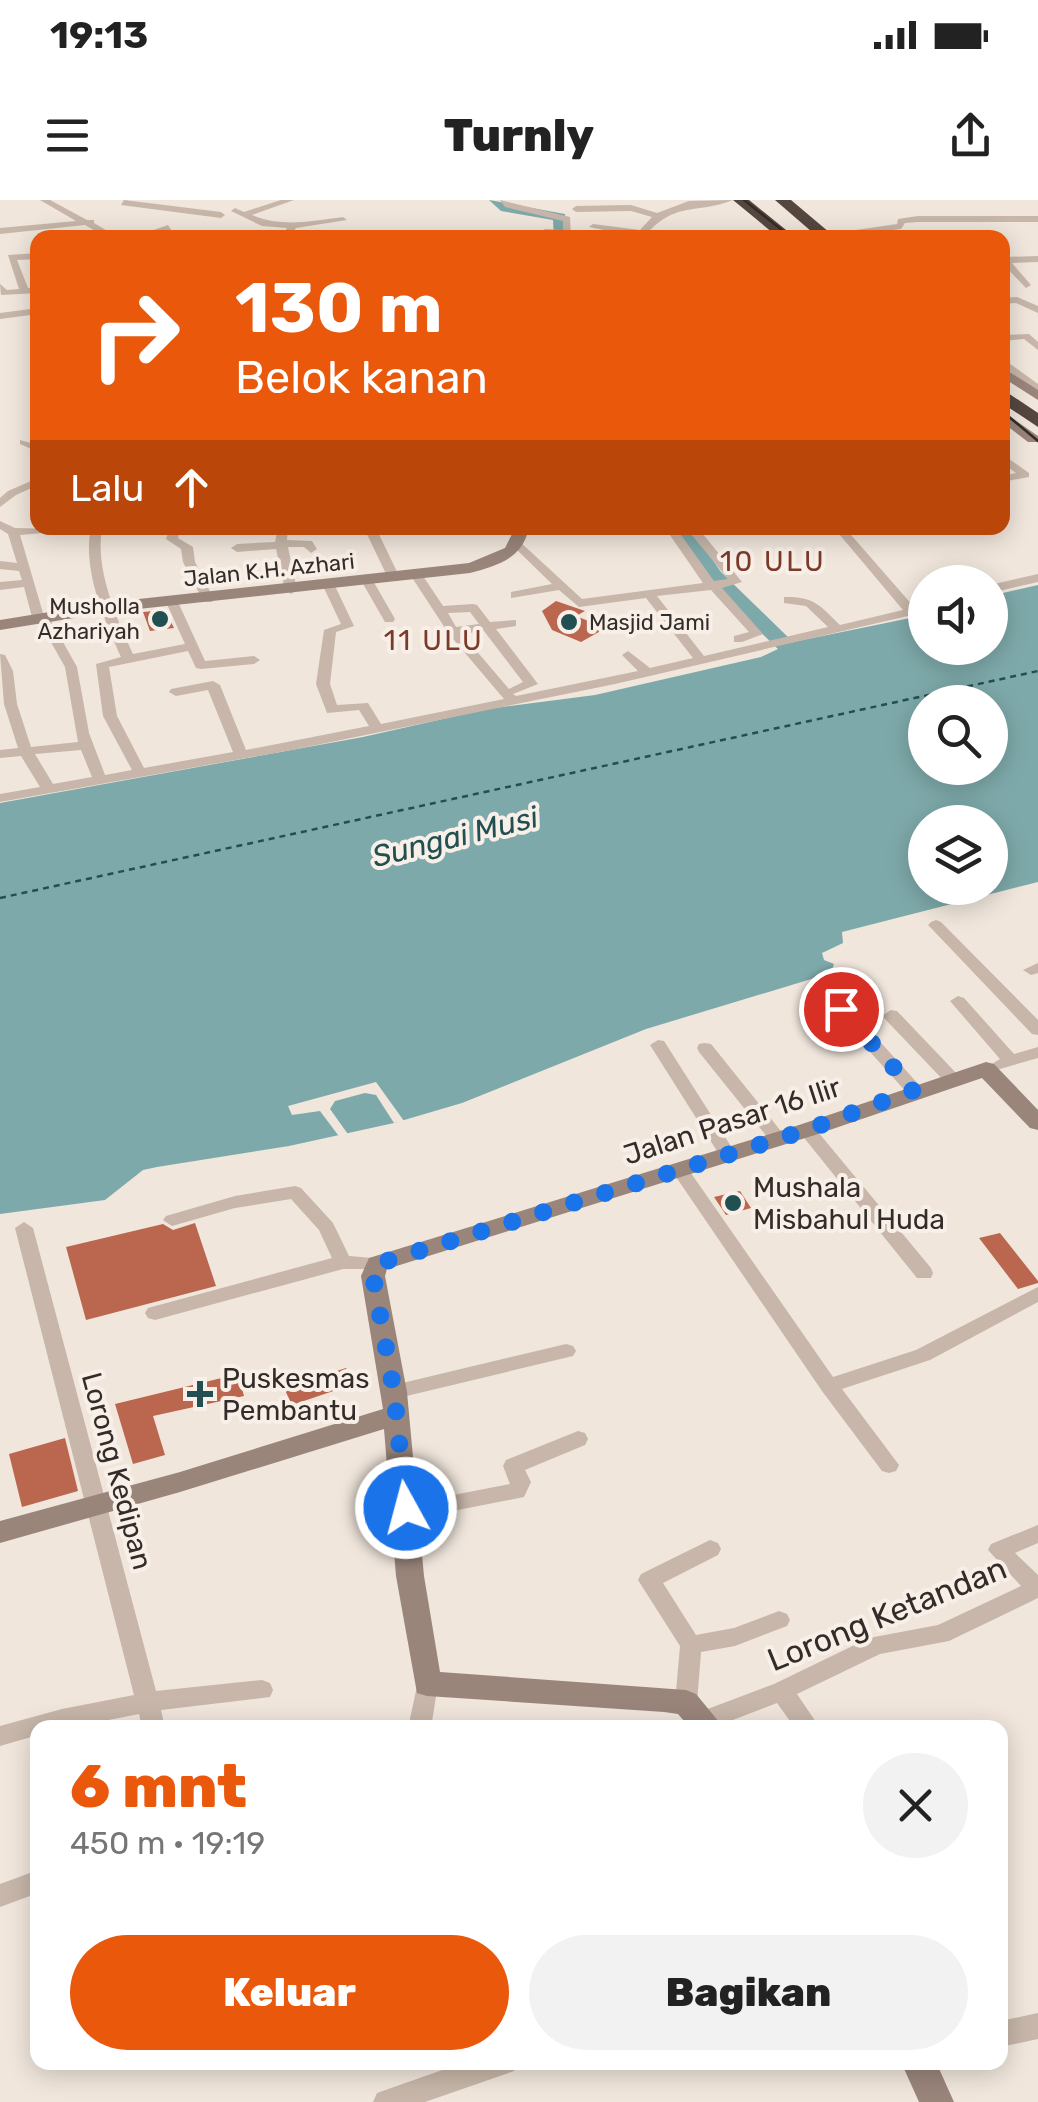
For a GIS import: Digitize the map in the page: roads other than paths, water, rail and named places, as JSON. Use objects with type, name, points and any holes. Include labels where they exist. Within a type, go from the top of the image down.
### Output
[{"type":"highway","points":[[740,200],[798,230]]},
{"type":"highway","points":[[758,200],[800,230]]},
{"type":"highway","points":[[768,200],[802,230]]},
{"type":"highway","points":[[782,200],[803,230]]},
{"type":"highway","points":[[1010,392],[1038,414]]},
{"type":"highway","points":[[1010,403],[1037,435]]},
{"type":"street","points":[[44,200],[104,230]]},
{"type":"street","points":[[290,200],[239,213],[265,224],[293,226],[342,220]]},
{"type":"street","points":[[504,200],[508,205],[567,218],[560,230]]},
{"type":"street","points":[[644,230],[668,204],[729,200]]},
{"type":"street","points":[[101,228],[124,202],[221,214]]},
{"type":"street","points":[[576,209],[631,208],[655,215]]},
{"type":"street","points":[[832,230],[938,214],[1038,219]]},
{"type":"street","points":[[65,230],[91,222]]},
{"type":"street","points":[[290,230],[293,226]]},
{"type":"street","points":[[593,227],[611,230]]},
{"type":"street","points":[[161,230],[168,228]]},
{"type":"street","points":[[0,235],[30,233]]},
{"type":"street","points":[[24,291],[11,257],[30,256]]},
{"type":"street","points":[[1010,261],[1038,258]]},
{"type":"street","points":[[1010,262],[1038,266]]},
{"type":"street","points":[[1010,264],[1031,282],[1010,300]]},
{"type":"street","points":[[0,286],[4,293],[30,291]]},
{"type":"street","points":[[1010,301],[1038,310]]},
{"type":"street","points":[[0,316],[30,313]]},
{"type":"street","points":[[1010,337],[1027,336],[1038,347]]},
{"type":"street","points":[[1010,359],[1038,356]]},
{"type":"street","points":[[1010,365],[1032,377],[1037,393]]},
{"type":"street","points":[[1010,376],[1037,393]]},
{"type":"street","points":[[1010,419],[1037,435]]},
{"type":"street","points":[[1010,440],[1037,435]]},
{"type":"street","points":[[24,442],[30,445]]},
{"type":"street","points":[[1010,464],[1025,474],[1010,478]]},
{"type":"street","points":[[0,504],[30,485]]},
{"type":"street","points":[[0,524],[13,532],[30,531]]},
{"type":"street","points":[[13,532],[41,617],[71,667],[86,745],[100,781]]},
{"type":"street","points":[[93,535],[95,560],[129,659]]},
{"type":"street","points":[[173,535],[172,539],[187,547],[208,598]]},
{"type":"street","points":[[282,535],[291,595]]},
{"type":"street","points":[[373,535],[394,578]]},
{"type":"street","points":[[521,535],[519,545],[579,603],[737,581],[697,535]]},
{"type":"street","points":[[676,535],[757,634],[732,640],[740,648]]},
{"type":"street","points":[[846,535],[908,600]]},
{"type":"street","points":[[237,548],[308,543],[311,549]]},
{"type":"street","name":"Jalan K.H. Azhari","points":[[0,624],[263,592],[291,595],[328,586],[416,576],[496,561],[519,545]]},
{"type":"street","points":[[0,554],[20,554]]},
{"type":"street","points":[[0,565],[25,568]]},
{"type":"street","points":[[416,576],[453,631],[509,696]]},
{"type":"street","points":[[1008,586],[1038,578]]},
{"type":"street","points":[[368,582],[389,619]]},
{"type":"street","points":[[0,586],[28,583]]},
{"type":"street","points":[[328,586],[348,626],[330,630],[323,684],[332,710],[363,706],[378,728]]},
{"type":"street","points":[[515,595],[560,586]]},
{"type":"street","points":[[650,595],[699,657]]},
{"type":"street","points":[[788,600],[810,602],[838,630]]},
{"type":"street","points":[[172,602],[210,685],[220,698],[240,755]]},
{"type":"street","points":[[600,602],[609,617]]},
{"type":"street","points":[[439,610],[471,607],[532,684],[509,696]]},
{"type":"street","points":[[0,798],[378,728],[509,696],[646,671],[908,612]]},
{"type":"street","points":[[453,631],[512,623]]},
{"type":"street","points":[[140,773],[110,716],[102,666],[104,662],[192,646]]},
{"type":"street","points":[[628,654],[646,671]]},
{"type":"street","points":[[0,658],[8,672],[10,709],[24,751],[34,773],[50,790]]},
{"type":"street","points":[[202,666],[254,660]]},
{"type":"street","points":[[176,692],[210,685]]},
{"type":"street","points":[[14,735],[24,751],[26,773]]},
{"type":"street","points":[[0,754],[86,745]]},
{"type":"street","points":[[936,925],[1038,1030]]},
{"type":"street","points":[[958,1000],[1010,1060]]},
{"type":"street","points":[[841,1009],[914,1090]]},
{"type":"street","points":[[891,1015],[952,1080]]},
{"type":"street","points":[[658,1044],[728,1155]]},
{"type":"street","points":[[705,1048],[778,1139]]},
{"type":"street","name":"Jalan Pasar 16 Ilir","points":[[377,1264],[807,1130],[914,1090],[1038,1052]]},
{"type":"street","points":[[986,1069],[1038,1123]]},
{"type":"street","points":[[807,1130],[924,1273]]},
{"type":"street","points":[[680,1170],[829,1386],[890,1465]]},
{"type":"street","points":[[172,1220],[235,1202],[295,1192],[327,1227],[343,1262]]},
{"type":"street","name":"Lorong Kedipan","points":[[24,1228],[152,1720]]},
{"type":"street","points":[[155,1313],[343,1262],[377,1264],[373,1276],[393,1404],[410,1576],[427,1684],[420,1720]]},
{"type":"street","points":[[829,1386],[923,1354],[1038,1294]]},
{"type":"street","points":[[0,1532],[99,1505],[393,1404],[566,1351]]},
{"type":"street","points":[[406,1512],[517,1491],[521,1482],[513,1466],[578,1439]]},
{"type":"street","points":[[1037,1589],[999,1550],[1038,1534]]},
{"type":"street","points":[[427,1684],[586,1692],[700,1717],[691,1645],[649,1580],[710,1549]]},
{"type":"street","name":"Lorong Ketandan","points":[[700,1717],[782,1691],[878,1645],[931,1636],[1037,1589]]},
{"type":"street","points":[[691,1645],[735,1636],[779,1620]]},
{"type":"street","points":[[74,1720],[149,1704],[262,1690]]},
{"type":"street","points":[[782,1691],[804,1720]]},
{"type":"street","points":[[0,1736],[30,1730]]},
{"type":"street","points":[[0,1896],[30,1884]]},
{"type":"street","points":[[1008,2032],[1038,2026]]},
{"type":"street","points":[[386,2102],[482,2070]]},
{"type":"street","points":[[922,2070],[937,2102]]},
{"type":"water","name":"Sungai Musi","points":[[1038,585],[1038,882],[1008,890],[1008,805],[908,805],[908,905],[948,905],[842,932],[843,943],[822,953],[824,960],[834,964],[831,973],[646,1029],[462,1103],[394,1123],[289,1146],[143,1170],[105,1200],[0,1214],[0,803],[363,737],[487,709],[595,695],[761,657],[793,642],[908,618],[908,665],[1008,665],[1008,592]]},
{"type":"waterway","points":[[496,200],[506,208],[560,217],[561,230]]},
{"type":"waterway","points":[[686,535],[714,576],[785,645]]},
{"type":"tram line","points":[[744,200],[782,230]]},
{"type":"tram line","points":[[1010,418],[1038,441]]},
{"type":"place","name":"Musholla Azhariyah","points":[[160,619]]},
{"type":"place","name":"Masjid Jami","points":[[569,622]]},
{"type":"place","name":"Mushala Misbahul Huda","points":[[733,1203]]},
{"type":"place","name":"Puskesmas Pembantu","points":[[200,1394]]},
{"type":"district","name":"10 ULU","points":[[773,561]]},
{"type":"district","name":"11 ULU","points":[[434,640]]}]
